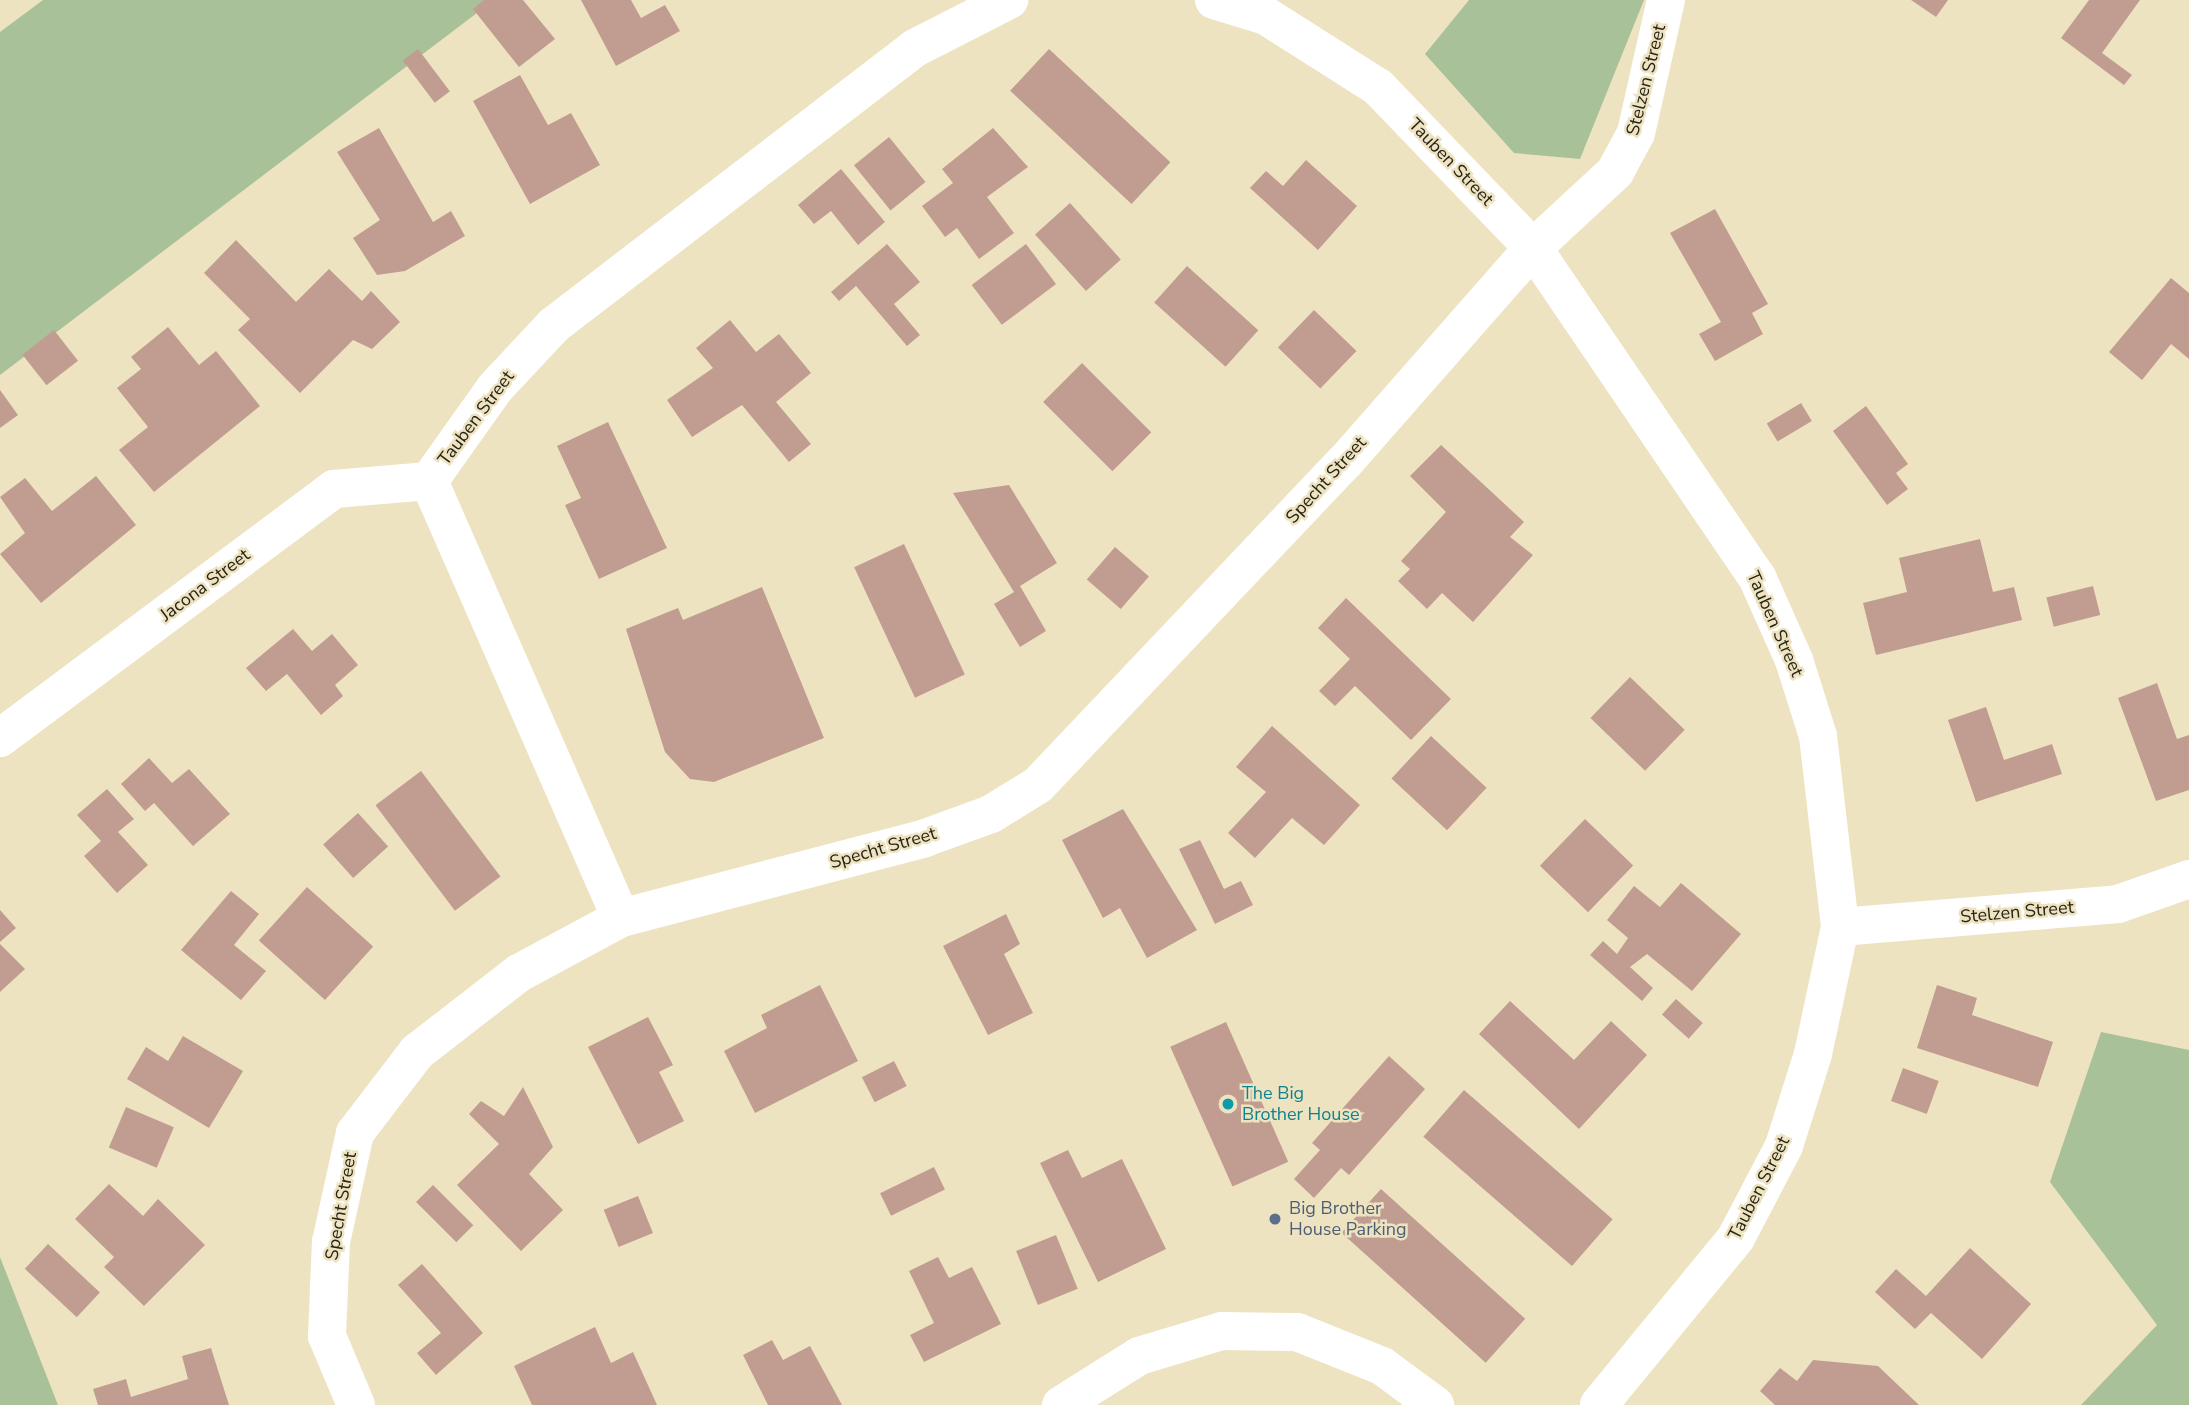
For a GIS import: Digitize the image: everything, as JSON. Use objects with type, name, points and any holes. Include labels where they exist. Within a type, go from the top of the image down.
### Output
[{"type":"street","name":"Tauben Street","points":[[621,918],[429,481],[495,388],[554,325],[915,48],[1009,0]]},
{"type":"street","name":"Tauben Street","points":[[1214,0],[1266,16],[1378,87],[1533,248],[1757,577],[1794,660],[1818,736],[1840,927],[1813,1054],[1784,1146],[1736,1238],[1599,1405]]},
{"type":"street","name":"Stelzen Street","points":[[1533,248],[1615,172],[1630,143],[1666,0]]},
{"type":"street","name":"Specht Street","points":[[356,1405],[327,1336],[331,1242],[355,1133],[416,1052],[519,973],[621,918],[925,838],[991,814],[1038,785],[1344,463],[1533,248]]},
{"type":"street","name":"Jacona Street","points":[[0,738],[334,489],[429,481]]},
{"type":"street","name":"Stelzen Street","points":[[1840,927],[2118,904],[2189,879]]},
{"type":"street","points":[[1061,1405],[1139,1356],[1222,1331],[1297,1332],[1382,1366],[1435,1405]]},
{"type":"green space","points":[[43,0],[494,0],[0,375],[0,32]]},
{"type":"green space","points":[[1469,0],[1644,0],[1580,159],[1514,153],[1425,54]]},
{"type":"green space","points":[[2101,1032],[2189,1050],[2189,1405],[2081,1405],[2157,1325],[2050,1182]]},
{"type":"green space","points":[[0,1257],[58,1405],[0,1405]]},
{"type":"building","points":[[484,0],[523,0],[555,39],[519,67],[473,9]]},
{"type":"building","points":[[581,0],[631,0],[641,18],[665,5],[680,31],[616,66]]},
{"type":"building","points":[[1911,0],[1948,0],[1936,17]]},
{"type":"building","points":[[2089,0],[2140,0],[2102,53],[2132,75],[2124,85],[2061,38]]},
{"type":"building","points":[[418,49],[450,91],[435,103],[403,60]]},
{"type":"building","points":[[1049,49],[1170,162],[1132,204],[1010,91]]},
{"type":"building","points":[[520,75],[548,125],[571,113],[600,165],[530,204],[473,101]]},
{"type":"building","points":[[379,128],[433,222],[451,211],[465,236],[405,271],[377,275],[353,238],[380,220],[337,152]]},
{"type":"building","points":[[993,128],[1028,167],[987,197],[1014,233],[979,259],[957,228],[945,237],[922,206],[953,183],[942,169]]},
{"type":"building","points":[[889,137],[926,182],[891,210],[854,165]]},
{"type":"building","points":[[1306,160],[1357,206],[1318,250],[1250,188],[1266,171],[1283,186]]},
{"type":"building","points":[[841,169],[885,222],[858,245],[831,211],[814,224],[798,205]]},
{"type":"building","points":[[1070,203],[1121,259],[1086,291],[1035,234]]},
{"type":"building","points":[[1715,209],[1768,304],[1752,313],[1763,334],[1715,361],[1699,334],[1721,322],[1670,233]]},
{"type":"building","points":[[236,240],[296,302],[329,269],[362,301],[371,291],[400,322],[372,349],[353,340],[300,393],[238,330],[250,319],[204,273]]},
{"type":"building","points":[[887,244],[920,282],[894,304],[920,335],[907,346],[856,286],[839,301],[831,292]]},
{"type":"building","points":[[1026,244],[1056,284],[1002,325],[972,285]]},
{"type":"building","points":[[1187,266],[1258,330],[1226,367],[1154,302]]},
{"type":"building","points":[[2171,278],[2189,293],[2189,359],[2171,344],[2142,380],[2109,352]]},
{"type":"building","points":[[1314,310],[1356,351],[1320,388],[1278,347]]},
{"type":"building","points":[[730,320],[756,352],[779,334],[811,373],[776,402],[811,444],[789,462],[742,405],[692,437],[667,400],[713,368],[696,348]]},
{"type":"building","points":[[168,327],[199,365],[216,351],[260,406],[154,492],[119,450],[148,427],[117,388],[141,369],[131,357]]},
{"type":"building","points":[[54,330],[78,361],[46,385],[22,355]]},
{"type":"building","points":[[1082,363],[1151,432],[1112,471],[1043,402]]},
{"type":"building","points":[[0,390],[18,415],[0,428]]},
{"type":"building","points":[[1801,403],[1812,421],[1778,442],[1767,424]]},
{"type":"building","points":[[1866,406],[1908,464],[1896,473],[1908,489],[1887,505],[1833,431]]},
{"type":"building","points":[[608,422],[667,548],[599,579],[565,505],[581,498],[557,446]]},
{"type":"building","points":[[1441,445],[1524,522],[1510,537],[1533,555],[1473,622],[1442,593],[1427,609],[1398,581],[1410,569],[1401,561],[1446,512],[1410,476]]},
{"type":"building","points":[[96,476],[136,525],[41,603],[0,554],[25,533],[0,497],[25,478],[52,511]]},
{"type":"building","points":[[1009,485],[1057,563],[1020,586],[1046,631],[1020,647],[994,604],[1014,592],[953,493]]},
{"type":"building","points":[[1980,539],[1993,592],[2014,587],[2022,620],[1876,655],[1863,603],[1907,592],[1899,558]]},
{"type":"building","points":[[904,544],[965,675],[915,698],[854,567]]},
{"type":"building","points":[[1115,547],[1149,577],[1121,609],[1087,579]]},
{"type":"building","points":[[2093,586],[2100,615],[2054,627],[2046,598]]},
{"type":"building","points":[[762,587],[824,738],[714,782],[690,779],[665,752],[626,629],[678,608],[683,620]]},
{"type":"building","points":[[1346,598],[1451,699],[1411,740],[1355,686],[1335,706],[1319,691],[1350,659],[1318,628]]},
{"type":"building","points":[[293,629],[312,651],[332,634],[358,665],[335,685],[343,696],[321,715],[287,674],[266,691],[246,668]]},
{"type":"building","points":[[1630,677],[1685,730],[1645,771],[1590,718]]},
{"type":"building","points":[[2157,683],[2177,739],[2189,735],[2189,790],[2156,801],[2118,698]]},
{"type":"building","points":[[1986,707],[2004,760],[2052,744],[2062,774],[1976,802],[1948,720]]},
{"type":"building","points":[[1272,726],[1360,805],[1324,845],[1292,818],[1255,858],[1228,833],[1266,792],[1236,767]]},
{"type":"building","points":[[1431,736],[1487,788],[1447,830],[1391,778]]},
{"type":"building","points":[[149,758],[172,783],[189,769],[230,814],[193,846],[154,803],[145,811],[121,784]]},
{"type":"building","points":[[421,771],[500,876],[455,911],[375,805]]},
{"type":"building","points":[[107,789],[134,819],[118,832],[148,865],[117,893],[84,856],[101,841],[77,815]]},
{"type":"building","points":[[1123,809],[1197,930],[1147,958],[1120,908],[1103,918],[1062,840]]},
{"type":"building","points":[[358,813],[388,846],[353,878],[323,844]]},
{"type":"building","points":[[1585,819],[1633,866],[1588,912],[1540,866]]},
{"type":"building","points":[[1200,840],[1224,889],[1241,881],[1253,905],[1215,924],[1179,849]]},
{"type":"building","points":[[1681,883],[1741,934],[1692,991],[1647,954],[1630,967],[1653,988],[1642,1001],[1590,955],[1603,941],[1617,954],[1628,938],[1607,920],[1634,886],[1660,907]]},
{"type":"building","points":[[307,887],[373,947],[325,1000],[259,941]]},
{"type":"building","points":[[231,891],[259,914],[234,945],[266,971],[241,1000],[181,950]]},
{"type":"building","points":[[0,910],[16,928],[0,942]]},
{"type":"building","points":[[1006,914],[1020,944],[1004,954],[1033,1013],[988,1035],[943,946]]},
{"type":"building","points":[[0,944],[25,969],[0,992]]},
{"type":"building","points":[[820,985],[858,1061],[755,1113],[724,1051],[767,1028],[761,1015]]},
{"type":"building","points":[[1937,985],[1977,998],[1972,1015],[2053,1042],[2038,1087],[1917,1048]]},
{"type":"building","points":[[1676,999],[1703,1023],[1689,1039],[1662,1015]]},
{"type":"building","points":[[1510,1001],[1574,1060],[1611,1021],[1647,1055],[1579,1129],[1479,1034]]},
{"type":"building","points":[[648,1017],[673,1065],[659,1072],[684,1121],[638,1144],[588,1047]]},
{"type":"building","name":"The Big Brother House","points":[[1226,1022],[1288,1162],[1233,1187],[1170,1047]]},
{"type":"building","points":[[183,1036],[243,1071],[209,1128],[127,1079],[146,1047],[168,1061]]},
{"type":"building","points":[[1389,1056],[1425,1089],[1349,1175],[1341,1168],[1314,1198],[1294,1179],[1320,1150],[1312,1143]]},
{"type":"building","points":[[894,1061],[907,1086],[875,1102],[862,1077]]},
{"type":"building","points":[[1903,1068],[1939,1081],[1927,1114],[1891,1101]]},
{"type":"building","points":[[523,1087],[553,1147],[529,1174],[563,1210],[521,1251],[457,1185],[499,1144],[469,1114],[481,1101],[504,1116]]},
{"type":"building","points":[[1464,1090],[1613,1219],[1572,1266],[1423,1137]]},
{"type":"building","points":[[126,1107],[174,1127],[157,1168],[109,1148]]},
{"type":"building","points":[[1068,1150],[1082,1178],[1122,1159],[1166,1249],[1098,1282],[1040,1163]]},
{"type":"building","points":[[934,1167],[945,1189],[891,1216],[880,1193]]},
{"type":"building","points":[[109,1184],[143,1216],[158,1199],[205,1245],[144,1306],[104,1267],[114,1257],[75,1219]]},
{"type":"building","points":[[433,1185],[473,1225],[456,1242],[416,1202]]},
{"type":"building","points":[[1381,1189],[1525,1319],[1486,1363],[1342,1233]]},
{"type":"building","points":[[638,1196],[653,1233],[619,1247],[604,1210]]},
{"type":"building","points":[[1056,1235],[1078,1289],[1038,1305],[1016,1251]]},
{"type":"building","points":[[48,1244],[100,1292],[77,1317],[25,1269]]},
{"type":"building","points":[[1970,1248],[2031,1304],[1982,1359],[1931,1313],[1915,1329],[1875,1292],[1896,1269],[1926,1296]]},
{"type":"building","points":[[938,1257],[949,1278],[972,1267],[1001,1324],[924,1362],[910,1335],[934,1323],[909,1271]]},
{"type":"building","points":[[422,1264],[483,1333],[436,1375],[417,1353],[441,1333],[398,1285]]},
{"type":"building","points":[[595,1327],[611,1363],[633,1352],[657,1405],[532,1405],[514,1366]]},
{"type":"building","points":[[772,1340],[783,1360],[810,1346],[842,1405],[768,1405],[743,1355]]},
{"type":"building","points":[[211,1348],[229,1405],[98,1405],[93,1389],[126,1379],[131,1397],[188,1379],[182,1356]]},
{"type":"building","points":[[1813,1360],[1878,1366],[1919,1405],[1775,1405],[1760,1391],[1780,1368],[1797,1381]]},
{"type":"place","name":"The Big Brother House","points":[[1228,1104]]},
{"type":"place","name":"Big Brother House Parking","points":[[1275,1219]]}]
